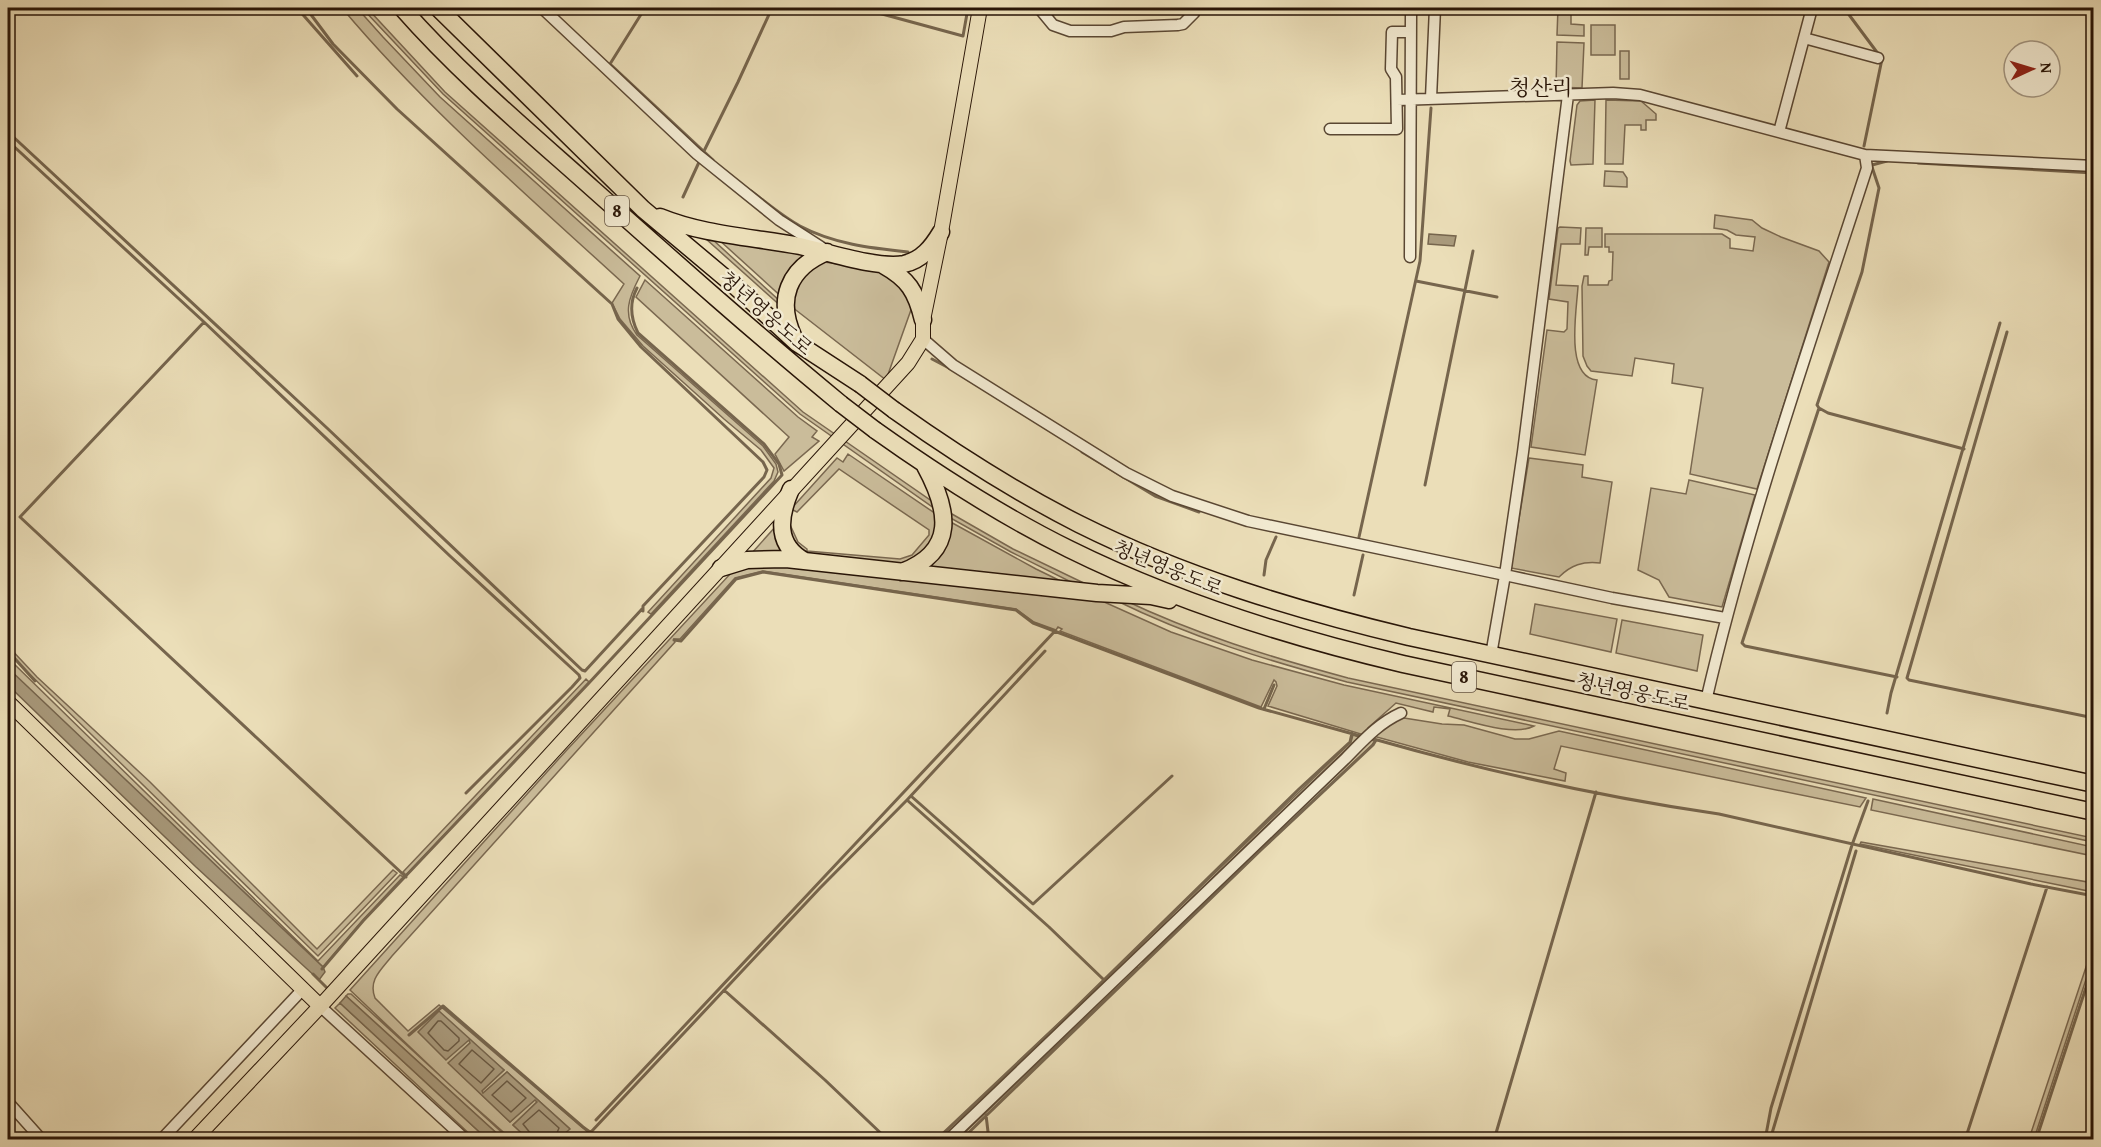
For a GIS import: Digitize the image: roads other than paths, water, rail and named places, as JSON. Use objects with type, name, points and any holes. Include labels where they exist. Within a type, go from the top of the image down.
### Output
[{"type":"highway","name":"청년영웅도로","points":[[402,8],[518,123],[729,310],[842,404],[924,465],[1068,549],[1118,572],[1228,614],[1290,635],[1403,664],[2094,812]]},
{"type":"highway","name":"청년영웅도로","points":[[438,8],[643,209],[736,287],[797,343],[996,478],[1080,524],[1129,547],[1298,609],[1409,638],[2094,784]]},
{"type":"highway","points":[[643,209],[691,227],[883,264],[904,264],[921,257],[932,247],[941,232]]},
{"type":"highway","points":[[797,343],[789,326],[786,311],[787,293],[792,278],[802,266],[812,258],[827,252]]},
{"type":"highway","points":[[883,264],[898,273],[910,285],[918,300],[923,320]]},
{"type":"highway","points":[[901,573],[924,561],[936,548],[941,538],[943,514],[941,500],[924,465]]},
{"type":"highway","points":[[791,489],[784,506],[782,525],[790,549],[808,563]]},
{"type":"highway","points":[[721,568],[763,558],[1106,594],[1151,596],[1228,614]]},
{"type":"main road","points":[[194,1140],[344,981],[908,363],[923,339],[923,320],[941,232],[980,8]]},
{"type":"main road","points":[[8,702],[303,989],[323,1003]]},
{"type":"street","points":[[542,8],[701,157],[779,220],[827,252]]},
{"type":"street","points":[[1039,8],[1053,25],[1060,29],[1101,32],[1183,24],[1194,13],[1193,8]]},
{"type":"street","points":[[1431,98],[1435,8]]},
{"type":"street","points":[[1779,132],[1813,8]]},
{"type":"street","points":[[1410,15],[1412,99],[1410,257]]},
{"type":"street","points":[[1330,129],[1397,129],[1396,77],[1391,69],[1392,32],[1411,32]]},
{"type":"street","points":[[1804,38],[1878,58]]},
{"type":"street","points":[[1397,100],[1613,93],[1640,95],[1864,155],[2056,166],[2063,164],[2094,166]]},
{"type":"street","points":[[1491,655],[1523,452],[1568,95]]},
{"type":"street","points":[[1706,701],[1725,618],[1762,493],[1867,168],[1864,155]]},
{"type":"street","points":[[923,339],[953,364],[1126,473],[1172,496],[1248,521],[1612,598],[1725,618]]},
{"type":"street","points":[[948,1140],[1369,734],[1385,721],[1401,713]]},
{"type":"street","points":[[161,1140],[303,989]]},
{"type":"street","points":[[323,1003],[466,1140]]},
{"type":"street","points":[[8,1102],[42,1140]]},
{"type":"water","points":[[1429,234],[1456,236],[1454,246],[1428,244]]},
{"type":"water","points":[[8,668],[323,967],[325,972],[319,980],[196,867],[11,688],[8,684]]},
{"type":"water","points":[[346,996],[503,1139],[487,1139],[340,1003]]},
{"type":"water","points":[[439,1011],[504,1070],[482,1091],[483,1093],[507,1072],[570,1129],[558,1139],[528,1139],[513,1125],[537,1102],[535,1100],[510,1122],[448,1063],[470,1043],[469,1040],[446,1060],[418,1032]]},
{"type":"waterway","points":[[297,8],[357,76]]},
{"type":"waterway","points":[[306,8],[333,44],[397,109],[612,304],[618,319],[641,347],[763,462],[767,470],[764,477],[643,606],[643,611]]},
{"type":"waterway","points":[[645,8],[610,64],[713,160]]},
{"type":"waterway","points":[[704,151],[772,8]]},
{"type":"waterway","points":[[860,8],[963,36],[968,8]]},
{"type":"waterway","points":[[1844,8],[1882,59],[1864,146]]},
{"type":"waterway","points":[[1359,537],[1420,261],[1431,108]]},
{"type":"waterway","points":[[8,132],[327,428],[582,670],[585,671],[642,609]]},
{"type":"waterway","points":[[8,141],[579,675],[580,678],[572,687],[466,793]]},
{"type":"waterway","points":[[683,197],[700,160]]},
{"type":"waterway","points":[[1872,165],[1887,161]]},
{"type":"waterway","points":[[1918,163],[2094,173]]},
{"type":"waterway","points":[[1871,164],[1879,188],[1862,272],[1817,405],[1828,413],[1964,449]]},
{"type":"waterway","points":[[751,191],[787,218],[813,232],[852,244],[908,252]]},
{"type":"waterway","points":[[1425,485],[1473,251]]},
{"type":"waterway","points":[[1416,281],[1497,297]]},
{"type":"waterway","points":[[322,969],[363,921],[782,475],[779,464],[764,444],[638,333],[632,311],[637,288]]},
{"type":"waterway","points":[[204,322],[20,517],[406,877]]},
{"type":"waterway","points":[[1887,713],[2000,323]]},
{"type":"waterway","points":[[2007,332],[1907,678],[2094,718]]},
{"type":"waterway","points":[[932,359],[949,368]]},
{"type":"waterway","points":[[1819,408],[1742,643],[1745,646],[1897,677]]},
{"type":"waterway","points":[[1082,452],[1155,496],[1199,512]]},
{"type":"waterway","points":[[1264,575],[1266,560],[1276,537]]},
{"type":"waterway","points":[[1354,595],[1363,555]]},
{"type":"waterway","points":[[674,640],[681,641],[736,579],[763,572],[1016,610],[1033,623],[1259,708],[1364,737]]},
{"type":"waterway","points":[[596,1120],[1055,631]]},
{"type":"waterway","points":[[8,651],[35,681]]},
{"type":"waterway","points":[[591,1132],[820,888],[907,800],[1045,651]]},
{"type":"waterway","points":[[1264,709],[1274,685]]},
{"type":"waterway","points":[[936,1140],[1350,742],[1352,733]]},
{"type":"waterway","points":[[1370,738],[1544,782],[1631,800],[1719,814],[2094,896]]},
{"type":"waterway","points":[[961,1140],[1376,740]]},
{"type":"waterway","points":[[911,796],[1033,904],[1172,776]]},
{"type":"waterway","points":[[1494,1140],[1596,792]]},
{"type":"waterway","points":[[907,800],[1049,927],[1103,979]]},
{"type":"waterway","points":[[1765,1140],[1771,1108],[1852,845],[1868,801]]},
{"type":"waterway","points":[[1770,1140],[1856,851]]},
{"type":"waterway","points":[[1965,1140],[2047,887]]},
{"type":"waterway","points":[[2036,1140],[2094,963]]},
{"type":"waterway","points":[[313,974],[330,991]]},
{"type":"waterway","points":[[724,990],[888,1140]]},
{"type":"waterway","points":[[409,1035],[443,1006],[601,1140]]},
{"type":"waterway","points":[[986,1115],[989,1140]]},
{"type":"district","name":"청산리","points":[[1541,87]]}]
